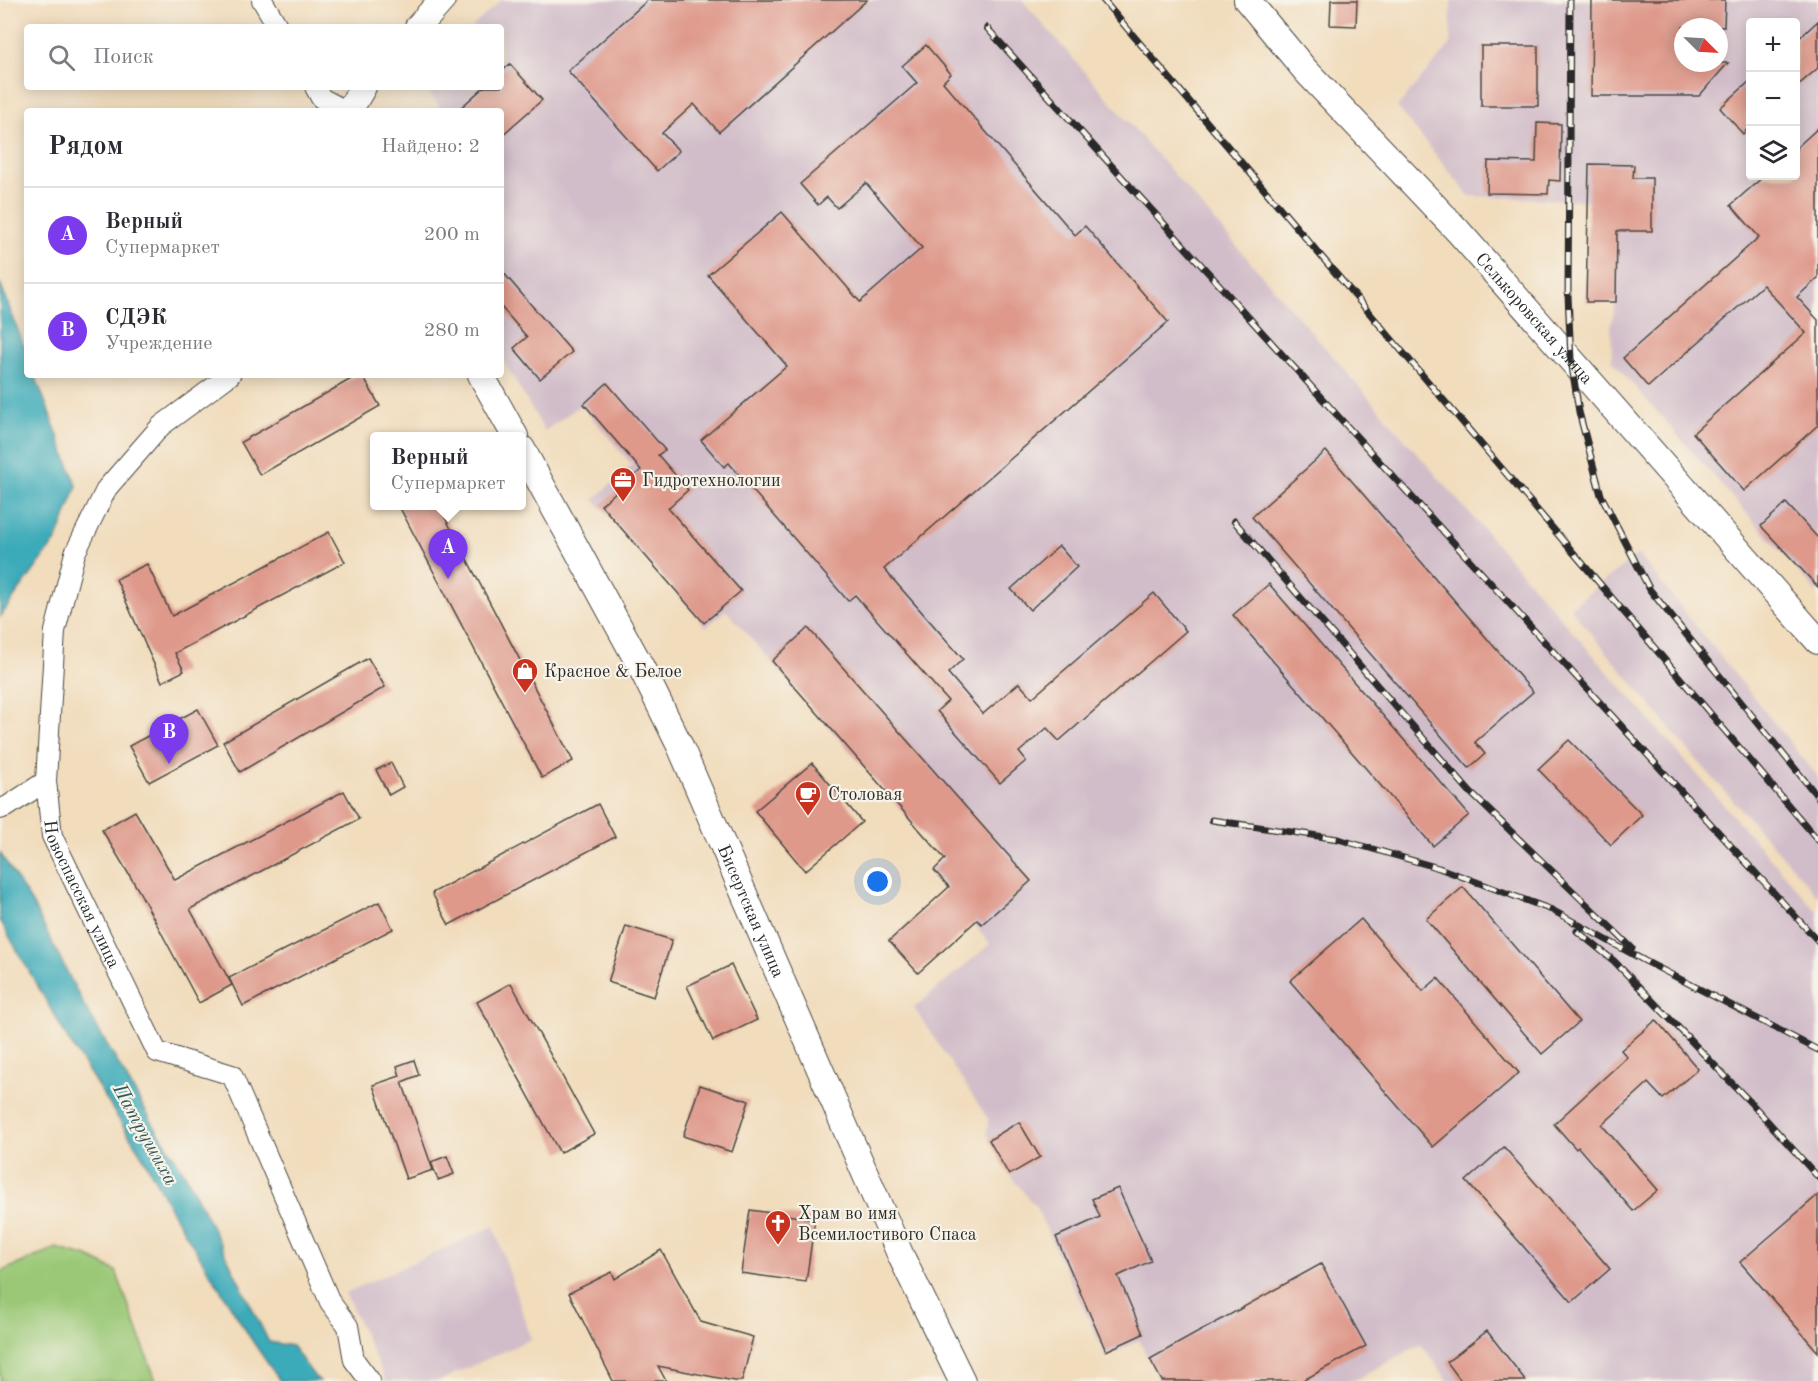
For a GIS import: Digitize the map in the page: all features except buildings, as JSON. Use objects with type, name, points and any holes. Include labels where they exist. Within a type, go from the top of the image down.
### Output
[{"type":"main road","points":[[421,24],[442,0]]},
{"type":"main road","name":"Селькоровская улица","points":[[1247,0],[1306,71],[1458,231],[1818,641]]},
{"type":"main road","points":[[350,108],[361,90]]},
{"type":"main road","points":[[483,378],[512,432]]},
{"type":"main road","name":"Бисертская улица","points":[[526,456],[680,746],[900,1254],[962,1381]]},
{"type":"street","points":[[262,0],[276,24]]},
{"type":"street","points":[[317,90],[321,98],[342,108]]},
{"type":"street","name":"Новоспасская улица","points":[[226,378],[161,426],[107,488],[75,553],[55,631],[46,781],[52,836],[158,1052],[232,1075],[330,1302],[348,1326],[354,1360],[370,1381]]},
{"type":"street","points":[[4,808],[46,781]]},
{"type":"shaded area","points":[[501,0],[1022,0],[1818,913],[1818,1381],[1448,1381],[1421,1344],[1353,1381],[1159,1381],[1139,1340],[1106,1357],[1036,1207],[1011,1177],[987,1135],[988,1119],[914,1008],[990,944],[930,870],[943,858],[726,610],[706,627],[594,499],[632,465],[581,405],[545,431],[504,362],[504,108],[441,108],[427,90],[504,90],[504,24],[475,24]]},
{"type":"shaded area","points":[[1451,0],[1818,0],[1818,594],[1612,361],[1611,326],[1616,303],[1586,302],[1588,201],[1469,196],[1397,107],[1450,45]]},
{"type":"shaded area","points":[[1638,554],[1818,777],[1818,896],[1689,751],[1570,608]]},
{"type":"shaded area","points":[[494,1226],[531,1339],[439,1381],[386,1381],[345,1293]]},
{"type":"green space","points":[[56,1248],[88,1257],[116,1271],[156,1381],[0,1381],[0,1272]]},
{"type":"water","points":[[0,283],[24,346],[24,378],[36,378],[77,486],[57,539],[0,617]]},
{"type":"water","name":"Патрушиха","points":[[0,853],[32,903],[85,1007],[152,1122],[186,1175],[269,1342],[292,1346],[320,1381],[280,1381],[253,1342],[171,1210],[143,1157],[69,1041],[0,920]]},
{"type":"railway","points":[[1103,0],[1818,840]]},
{"type":"railway","points":[[1570,0],[1568,295],[1571,360],[1579,412],[1601,495],[1650,590],[1818,797]]},
{"type":"railway","points":[[987,28],[1818,941]]},
{"type":"railway","points":[[1234,521],[1470,792],[1632,948]]},
{"type":"railway","points":[[1212,820],[1338,839],[1439,868],[1552,910],[1645,961],[1818,1050]]},
{"type":"railway","points":[[1577,931],[1614,961],[1752,1104],[1818,1177]]},
{"type":"place","name":"Гидротехнологии","points":[[623,503]]},
{"type":"place","name":"Верный","points":[[448,579]]},
{"type":"place","name":"Красное & Белое","points":[[525,694]]},
{"type":"place","name":"СДЭК","points":[[169,764]]},
{"type":"place","name":"Столовая","points":[[808,817]]},
{"type":"place","name":"Храм во имя Всемилостивого Спаса","points":[[778,1246]]}]
